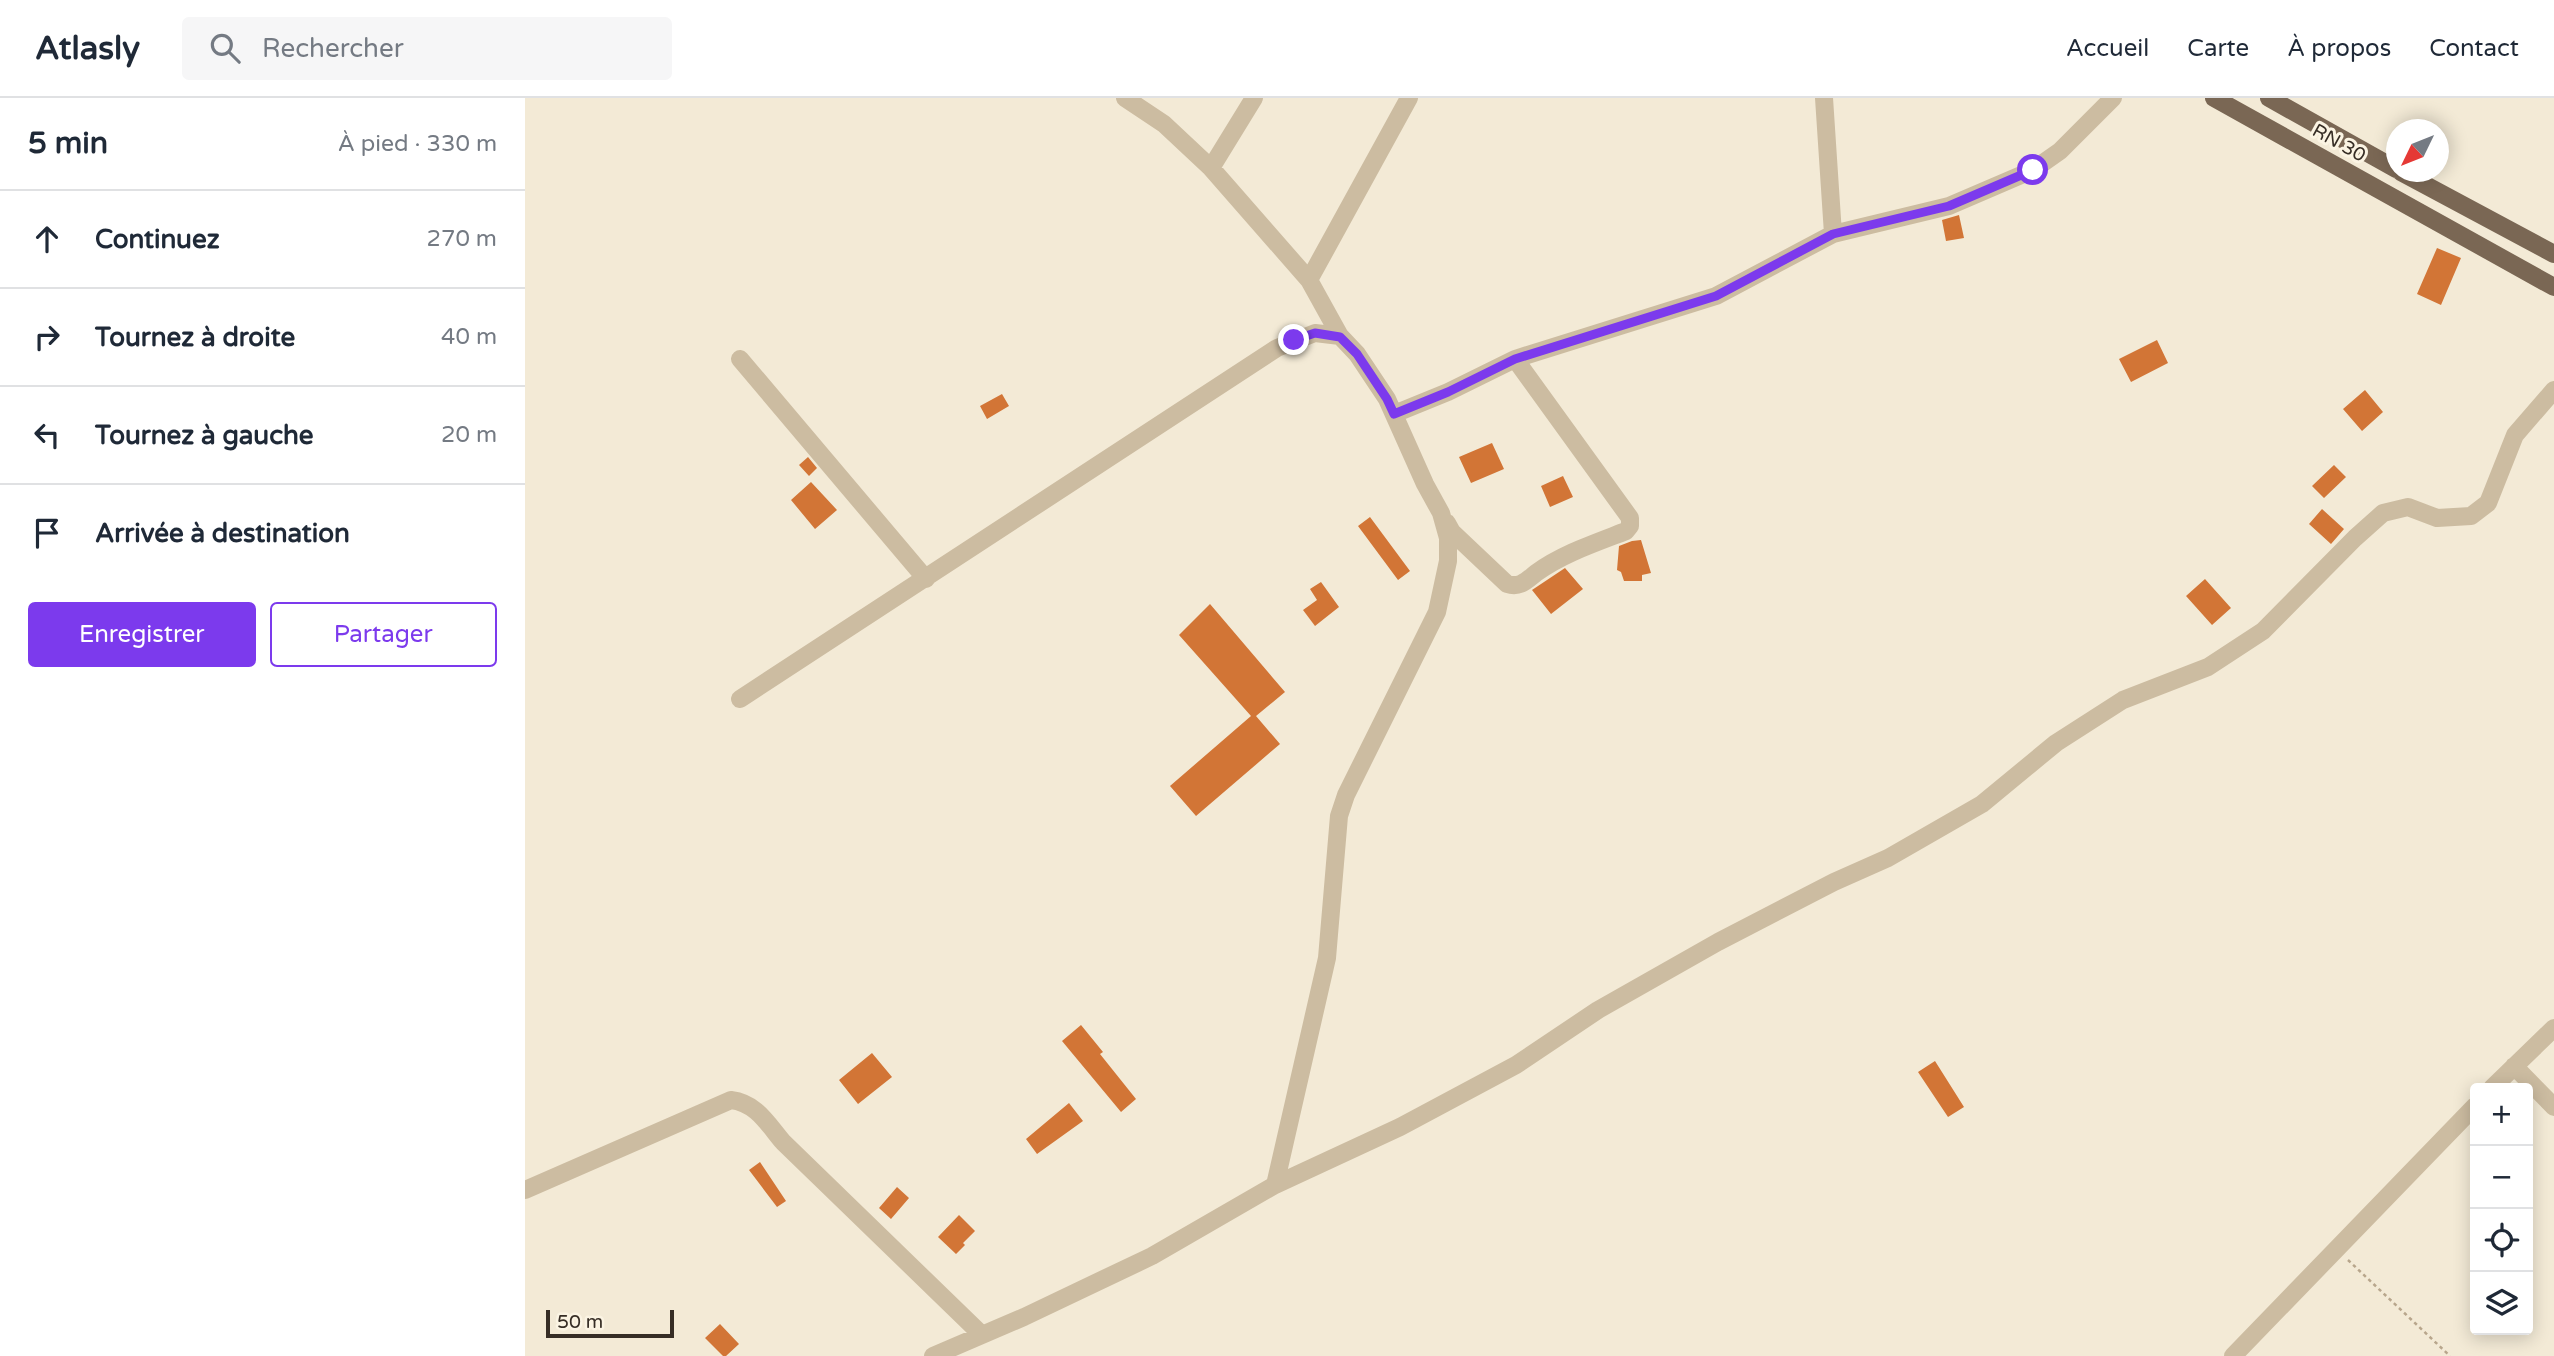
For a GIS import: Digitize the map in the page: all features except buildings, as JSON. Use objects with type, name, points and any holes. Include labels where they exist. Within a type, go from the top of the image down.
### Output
[{"type":"main road","name":"RN 30","points":[[2214,98],[2554,287]]},
{"type":"main road","name":"RN 30","points":[[2269,98],[2386,163]]},
{"type":"main road","points":[[2420,182],[2554,254]]},
{"type":"street","points":[[1125,98],[1164,124],[1211,168],[1309,280],[1340,337],[1357,354],[1387,399],[1425,484],[1453,532],[1507,584],[1520,586],[1542,569],[1571,553],[1626,531],[1630,526],[1630,518],[1515,359]]},
{"type":"street","points":[[1211,168],[1254,98]]},
{"type":"street","points":[[1309,280],[1409,98]]},
{"type":"street","points":[[1824,98],[1833,234]]},
{"type":"street","points":[[1394,414],[1448,392],[1515,359],[1716,296],[1833,234],[1949,206],[2033,170],[2060,151],[2113,98]]},
{"type":"street","points":[[740,699],[1277,348],[1315,333],[1340,337]]},
{"type":"street","points":[[740,359],[926,579]]},
{"type":"street","points":[[933,1356],[1151,1256],[1275,1185],[1399,1127],[1515,1065],[1598,1010],[1718,942],[1834,882],[1888,858],[1982,804],[2056,743],[2123,700],[2208,667],[2263,631],[2383,513],[2408,507],[2437,517],[2471,516],[2488,503],[2515,435],[2554,390]]},
{"type":"street","points":[[1275,1185],[1327,958],[1339,816],[1346,795],[1437,612],[1448,561],[1448,538],[1441,513]]},
{"type":"street","points":[[2497,1083],[2554,1027]]},
{"type":"street","points":[[2514,1066],[2554,1107]]},
{"type":"street","points":[[525,1190],[731,1100],[745,1102],[758,1111],[783,1142],[982,1335]]},
{"type":"street","points":[[2233,1356],[2470,1111]]},
{"type":"path","points":[[2336,1248],[2450,1356]]},
{"type":"route","points":[[1294,340],[1315,333],[1340,337],[1357,354],[1394,414],[1448,392],[1515,359],[1716,296],[1833,234],[1949,206],[2033,170]]}]
